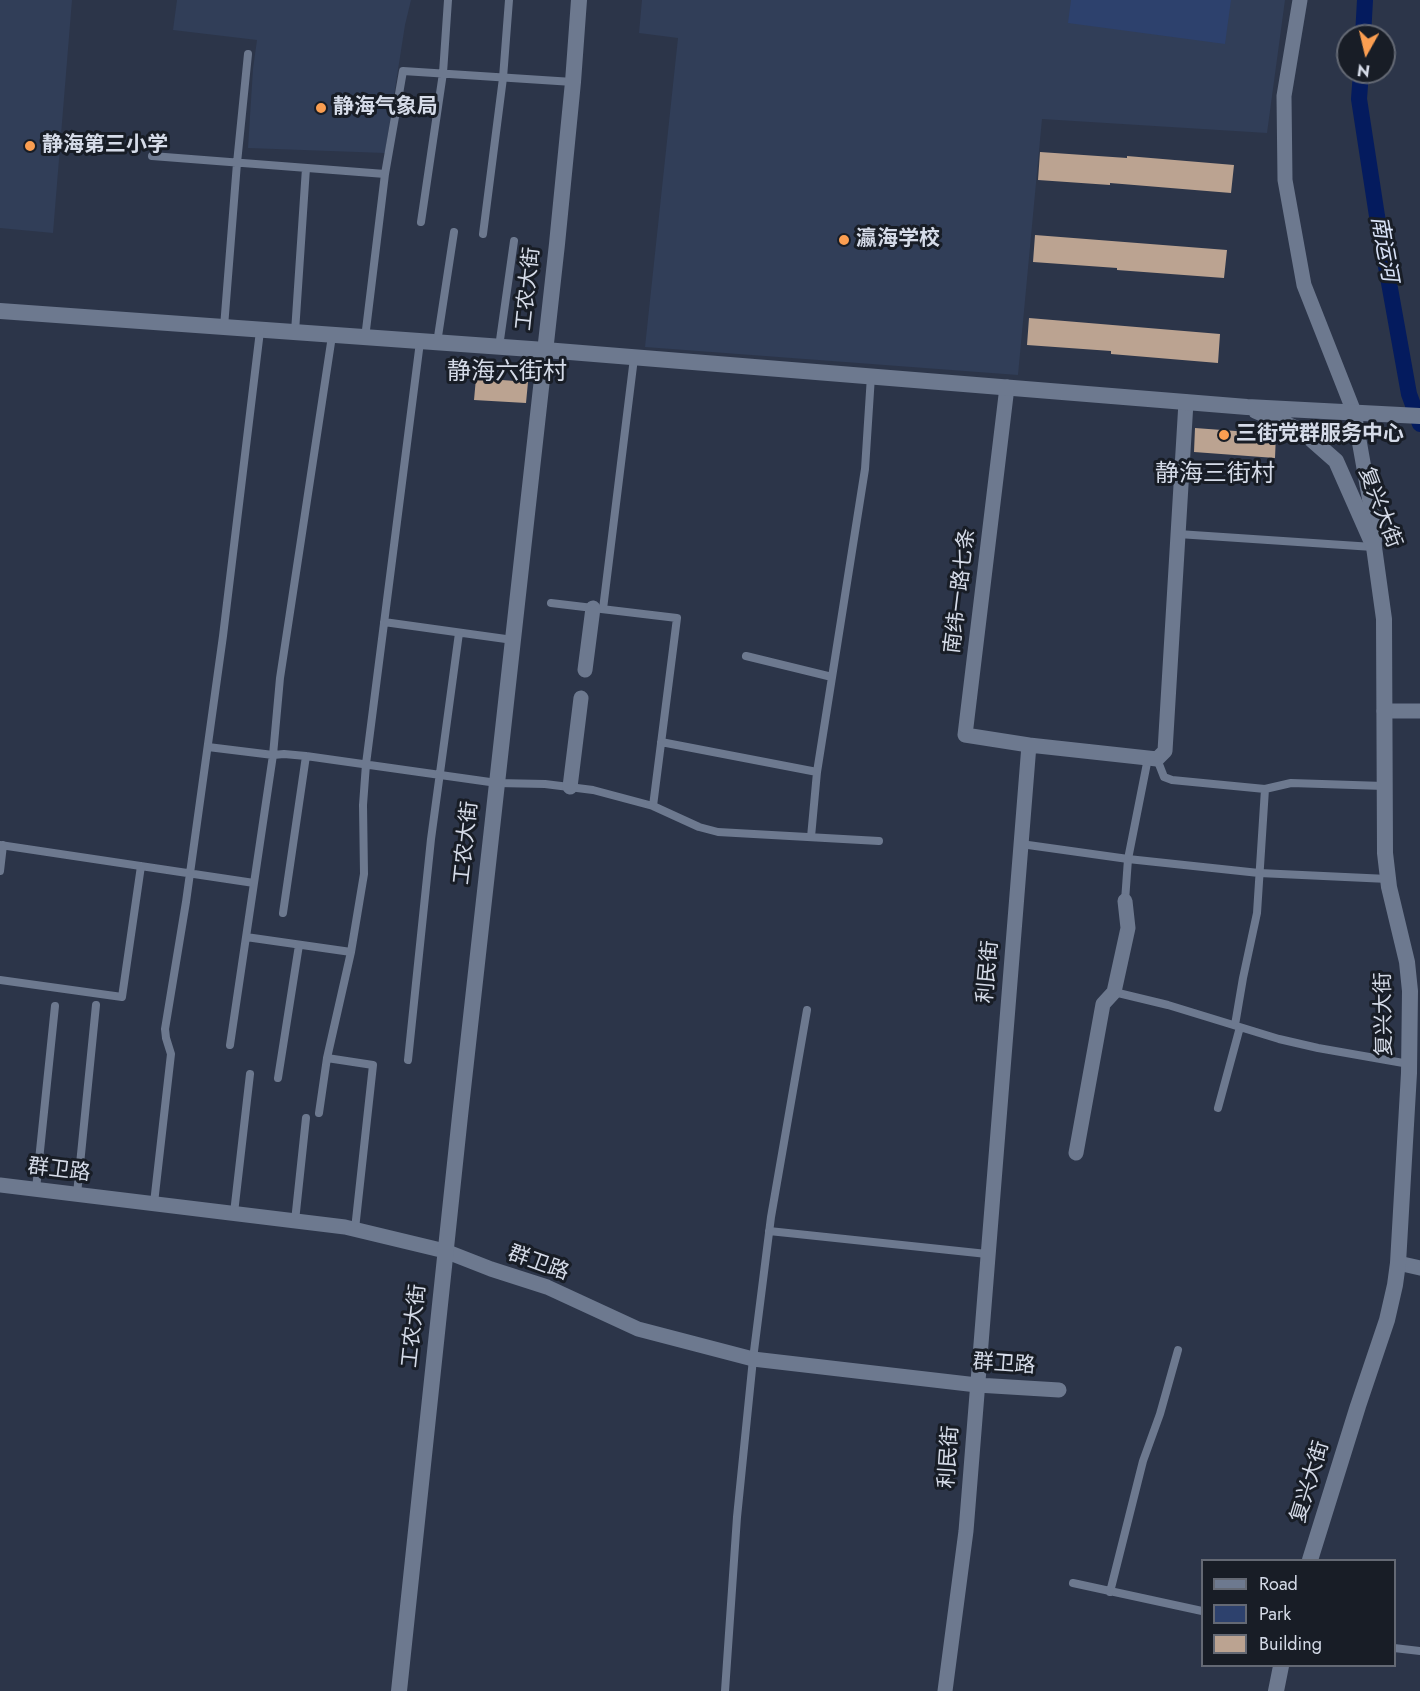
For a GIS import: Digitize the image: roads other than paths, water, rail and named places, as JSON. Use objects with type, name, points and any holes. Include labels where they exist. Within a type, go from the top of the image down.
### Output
[{"type":"street","name":"工农大街","points":[[399,1691],[445,1251],[545,350],[573,82],[579,0]]},
{"type":"street","points":[[1300,0],[1284,96],[1285,180],[1304,285],[1354,412],[1375,530],[1374,547]]},
{"type":"street","points":[[0,311],[545,350],[1247,407],[1420,416]]},
{"type":"street","name":"南纬一路七条","points":[[1007,387],[965,735],[1029,745]]},
{"type":"street","points":[[1029,745],[1152,759],[1165,751],[1186,402]]},
{"type":"street","name":"复兴大街","points":[[1247,407],[1302,430],[1336,461],[1374,547],[1384,619],[1385,853],[1388,879],[1407,962],[1410,991],[1409,1064],[1395,1285],[1387,1320],[1310,1559]]},
{"type":"street","points":[[585,670],[598,609]]},
{"type":"street","points":[[570,787],[581,698]]},
{"type":"street","points":[[1384,711],[1420,711]]},
{"type":"street","name":"利民街","points":[[945,1691],[966,1531],[1029,745]]},
{"type":"street","points":[[1076,1154],[1103,1004],[1114,992],[1128,928],[1125,901]]},
{"type":"street","name":"群卫路","points":[[0,1185],[355,1230],[445,1251],[547,1287],[638,1329],[753,1359],[977,1385],[1059,1390]]},
{"type":"street","points":[[1398,1263],[1420,1268]]},
{"type":"street","points":[[1276,1691],[1281,1667]]},
{"type":"lane","points":[[421,222],[443,74],[448,0]]},
{"type":"lane","points":[[483,234],[503,78],[509,0]]},
{"type":"lane","points":[[224,328],[248,54]]},
{"type":"lane","points":[[365,338],[385,174],[403,71],[573,82]]},
{"type":"lane","points":[[152,156],[385,174]]},
{"type":"lane","points":[[295,333],[306,168]]},
{"type":"lane","points":[[319,1113],[327,1058],[351,952],[364,874],[363,805],[366,764],[384,622],[428,342],[454,232]]},
{"type":"lane","points":[[499,347],[513,241]]},
{"type":"lane","points":[[154,1203],[171,1054],[165,1029],[208,747],[260,331]]},
{"type":"lane","points":[[230,1046],[273,755],[282,666],[332,336]]},
{"type":"lane","points":[[598,609],[634,357]]},
{"type":"lane","points":[[811,837],[818,772],[865,469],[871,376]]},
{"type":"lane","points":[[1178,534],[1374,547]]},
{"type":"lane","points":[[551,603],[677,618],[653,806]]},
{"type":"lane","points":[[384,622],[513,640]]},
{"type":"lane","points":[[408,1060],[431,839],[459,633]]},
{"type":"lane","points":[[746,656],[832,677]]},
{"type":"lane","points":[[661,742],[818,772]]},
{"type":"lane","points":[[208,747],[273,755],[306,756],[497,783],[545,784],[604,792],[653,806],[699,827],[718,832],[879,841]]},
{"type":"lane","points":[[283,913],[306,756]]},
{"type":"lane","points":[[1152,759],[1164,777],[1172,780],[1265,789],[1291,783],[1386,786]]},
{"type":"lane","points":[[1125,901],[1128,859],[1152,759]]},
{"type":"lane","points":[[1218,1108],[1238,1026],[1243,978],[1257,913],[1265,789]]},
{"type":"lane","points":[[1021,844],[1128,859],[1259,873],[1388,879]]},
{"type":"lane","points":[[0,871],[2,845],[254,883]]},
{"type":"lane","points":[[0,980],[122,997],[141,866]]},
{"type":"lane","points":[[246,937],[351,952]]},
{"type":"lane","points":[[278,1078],[299,945]]},
{"type":"lane","points":[[1114,992],[1318,1048],[1409,1064]]},
{"type":"lane","points":[[77,1194],[96,1005]]},
{"type":"lane","points":[[36,1189],[55,1006]]},
{"type":"lane","points":[[725,1691],[737,1517],[753,1359],[769,1231],[807,1010]]},
{"type":"lane","points":[[327,1058],[373,1065],[355,1230]]},
{"type":"lane","points":[[234,1213],[250,1074]]},
{"type":"lane","points":[[295,1221],[306,1118]]},
{"type":"lane","points":[[769,1231],[987,1254]]},
{"type":"lane","points":[[1110,1592],[1143,1461],[1160,1414],[1178,1350]]},
{"type":"lane","points":[[1073,1583],[1201,1611]]},
{"type":"lane","points":[[1396,1648],[1420,1651]]},
{"type":"waterway","name":"南运河","points":[[1364,24],[1365,0]]},
{"type":"waterway","name":"南运河","points":[[1360,84],[1359,99],[1377,216],[1409,394],[1420,424]]},
{"type":"place","name":"静海气象局","points":[[321,108]]},
{"type":"place","name":"静海第三小学","points":[[30,146]]},
{"type":"place","name":"瀛海学校","points":[[844,240]]},
{"type":"place","name":"三街党群服务中心","points":[[1224,435]]},
{"type":"district","name":"静海六街村","points":[[507,373]]},
{"type":"district","name":"静海三街村","points":[[1215,475]]}]
